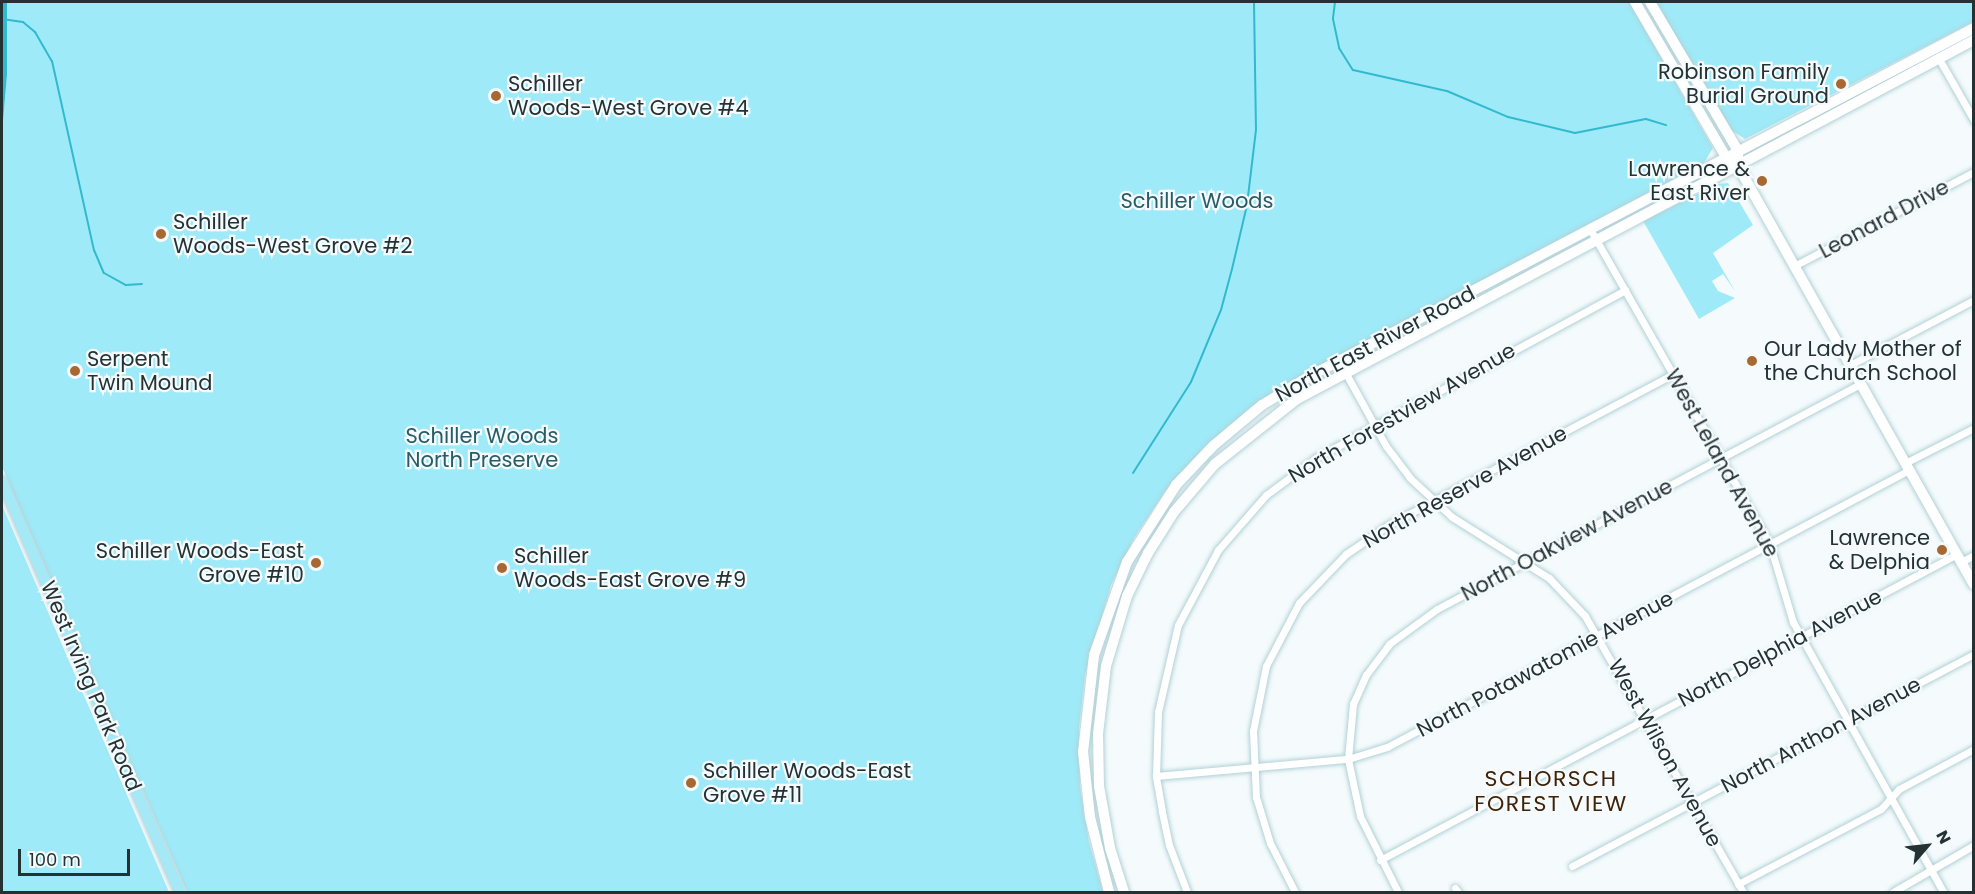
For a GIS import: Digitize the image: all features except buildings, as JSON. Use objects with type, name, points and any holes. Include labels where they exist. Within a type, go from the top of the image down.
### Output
[{"type":"main road","points":[[1635,2],[1726,157],[1738,166],[1974,584]]},
{"type":"main road","points":[[1650,2],[1738,151],[1738,166]]},
{"type":"main road","name":"North East River Road","points":[[1124,892],[1104,823],[1098,759],[1106,666],[1127,596],[1162,530],[1215,464],[1276,413],[1346,373],[1738,166],[1936,53],[1974,27]]},
{"type":"main road","name":"North East River Road","points":[[1109,892],[1090,817],[1083,740],[1094,655],[1118,582],[1165,501],[1213,446],[1281,393],[1339,361],[1726,157],[1936,53],[1974,40]]},
{"type":"main road","name":"West Irving Park Road","points":[[2,481],[180,892]]},
{"type":"street","points":[[1936,53],[1974,120]]},
{"type":"street","name":"Leonard Drive","points":[[1794,266],[1974,172]]},
{"type":"street","name":"West Leland Avenue","points":[[1590,229],[1770,545],[1782,576],[1788,612],[1943,892]]},
{"type":"street","name":"North Forestview Avenue","points":[[1187,892],[1169,845],[1156,776],[1162,682],[1178,625],[1204,572],[1234,528],[1266,495],[1308,463],[1374,424],[1625,290]]},
{"type":"street","points":[[1850,365],[1974,300]]},
{"type":"street","name":"West Wilson Avenue","points":[[1339,361],[1398,463],[1434,500],[1467,527],[1528,562],[1569,598],[1599,635],[1743,892]]},
{"type":"street","name":"North Reserve Avenue","points":[[1295,892],[1270,843],[1256,797],[1253,768],[1259,688],[1274,646],[1299,603],[1346,554],[1434,500],[1672,375]]},
{"type":"street","name":"North Oakview Avenue","points":[[1398,892],[1360,816],[1348,759],[1353,704],[1366,675],[1389,644],[1420,618],[1861,384]]},
{"type":"street","name":"North Potawatomie Avenue","points":[[1156,776],[1348,759],[1403,740],[1770,545],[1974,428]]},
{"type":"street","name":"North Delphia Avenue","points":[[1380,860],[1801,637],[1959,558],[1974,555]]},
{"type":"street","name":"North Anthon Avenue","points":[[1572,866],[1974,654]]},
{"type":"street","points":[[1738,884],[1881,809],[1899,789],[1974,749]]},
{"type":"street","points":[[1893,892],[1974,846]]},
{"type":"green space","name":"Schiller Woods North Preserve","points":[[7,2],[1629,2],[1713,148],[1704,163],[1284,385],[1252,406],[1206,445],[1164,493],[1134,538],[1111,585],[1085,675],[1079,728],[1080,787],[1089,842],[1103,892],[187,892],[2,467],[2,133],[7,75]]},
{"type":"green space","points":[[1656,2],[1973,2],[1973,22],[1745,139],[1731,130]]},
{"type":"green space","points":[[1728,183],[1753,225],[1713,253],[1735,291],[1723,274],[1712,281],[1718,291],[1735,298],[1699,319],[1643,221],[1718,184]]},
{"type":"green space","points":[[2,505],[66,654],[169,892],[2,892]]},
{"type":"shaded area","points":[[2,2],[7,2],[7,75],[2,133]]},
{"type":"waterway","points":[[1133,473],[1191,382],[1221,310],[1232,269],[1247,205],[1256,130],[1254,2]]},
{"type":"waterway","points":[[1335,2],[1333,19],[1339,48],[1353,70],[1447,91],[1508,117],[1575,133],[1646,119],[1666,125]]},
{"type":"waterway","points":[[2,19],[23,22],[35,32],[52,61],[94,250],[104,273],[126,285],[142,284]]},
{"type":"place","name":"Robinson Family Burial Ground","points":[[1841,84]]},
{"type":"place","name":"Schiller Woods-West Grove #4","points":[[496,96]]},
{"type":"place","name":"Lawrence & East River","points":[[1762,181]]},
{"type":"place","name":"Schiller Woods-West Grove #2","points":[[161,234]]},
{"type":"place","name":"Our Lady Mother of the Church School","points":[[1752,361]]},
{"type":"place","name":"Serpent Twin Mound","points":[[75,371]]},
{"type":"place","name":"Lawrence & Delphia","points":[[1942,550]]},
{"type":"place","name":"Schiller Woods-East Grove #10","points":[[316,563]]},
{"type":"place","name":"Schiller Woods-East Grove #9","points":[[502,568]]},
{"type":"place","name":"Schiller Woods-East Grove #11","points":[[691,783]]},
{"type":"district","name":"SCHORSCH FOREST VIEW","points":[[1551,790]]},
{"type":"park label","name":"Schiller Woods","points":[[1197,201]]}]
